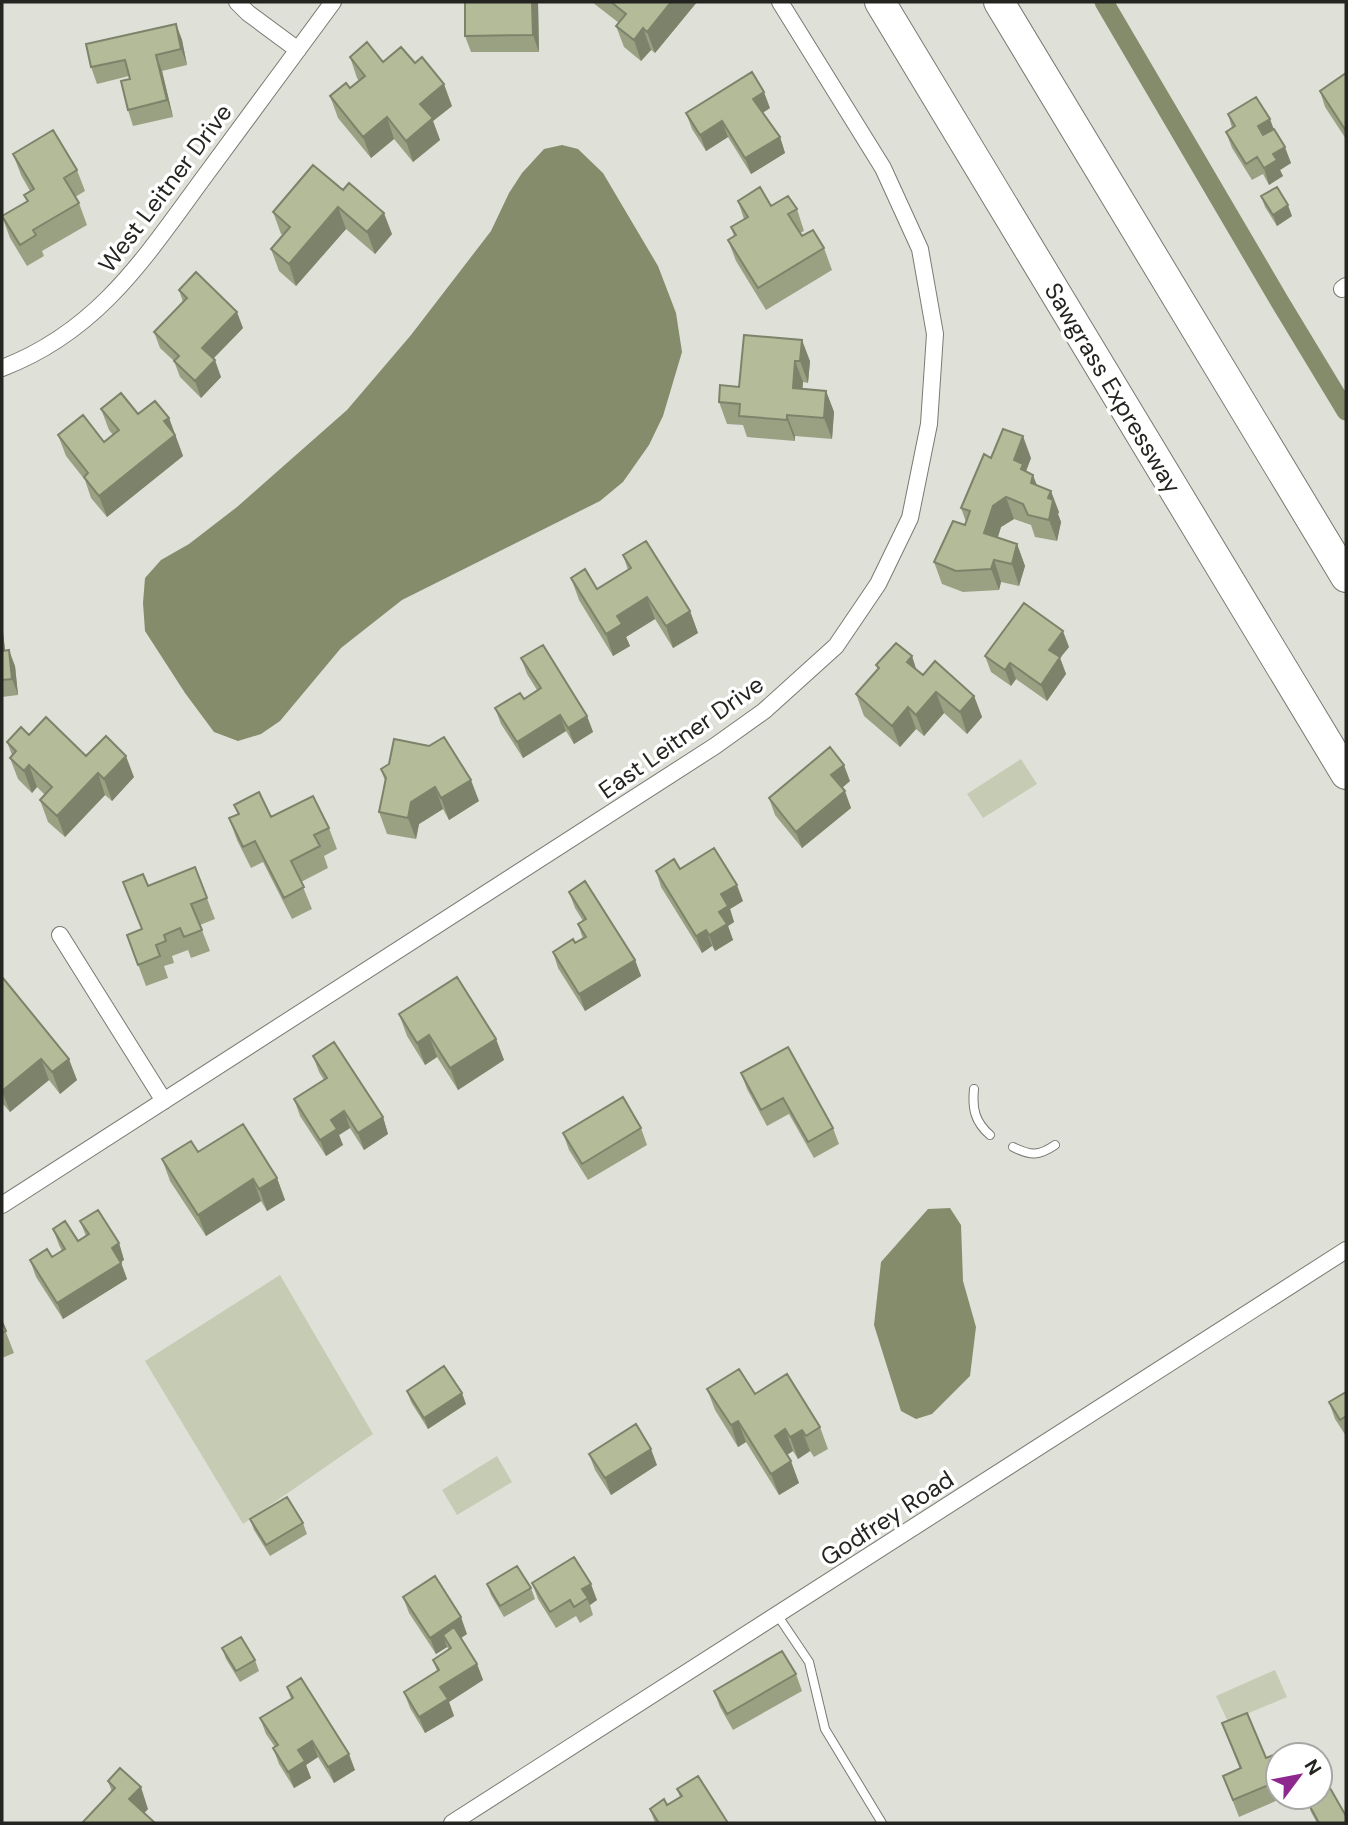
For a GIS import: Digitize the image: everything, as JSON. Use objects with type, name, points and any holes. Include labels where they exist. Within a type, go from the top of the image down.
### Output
[{"type":"highway","name":"Sawgrass Expressway","points":[[880,2],[1346,774]]},
{"type":"highway","points":[[999,2],[1346,577]]},
{"type":"street","points":[[237,2],[298,50]]},
{"type":"street","name":"West Leitner Drive","points":[[2,368],[53,345],[93,314],[132,273],[333,2]]},
{"type":"street","name":"East Leitner Drive","points":[[2,1205],[715,746],[759,715],[836,646],[878,584],[910,518],[929,425],[935,334],[919,248],[883,168],[780,2]]},
{"type":"street","points":[[60,935],[164,1101]]},
{"type":"street","name":"Godfrey Road","points":[[452,1823],[1346,1250]]},
{"type":"lane","points":[[974,1089],[972,1107],[979,1126],[990,1135]]},
{"type":"lane","points":[[1013,1147],[1029,1155],[1043,1153],[1055,1145]]},
{"type":"lane","points":[[778,1616],[809,1662],[825,1729],[882,1823]]},
{"type":"shaded area","points":[[562,145],[578,149],[603,173],[658,266],[676,313],[682,352],[663,416],[649,445],[623,482],[600,501],[402,600],[341,648],[280,721],[261,734],[238,741],[214,732],[145,631],[145,578],[161,560],[189,544],[237,507],[347,410],[411,335],[491,231],[522,173],[544,149]]},
{"type":"shaded area","points":[[1021,759],[1037,784],[983,818],[967,794]]},
{"type":"shaded area","points":[[950,1208],[961,1225],[963,1281],[976,1327],[970,1376],[932,1414],[916,1419],[901,1411],[874,1325],[881,1262],[928,1209]]},
{"type":"shaded area","points":[[280,1275],[373,1434],[243,1524],[145,1361]]},
{"type":"shaded area","points":[[497,1456],[512,1482],[457,1515],[442,1490]]},
{"type":"shaded area","points":[[1275,1670],[1287,1697],[1228,1722],[1216,1696]]},
{"type":"building","points":[[465,2],[532,2],[533,35],[465,36]]},
{"type":"building","points":[[611,2],[671,2],[647,32],[643,28],[634,40],[616,26],[626,14]]},
{"type":"building","points":[[176,24],[181,49],[156,55],[167,100],[128,110],[121,81],[130,79],[125,60],[91,67],[86,44]]},
{"type":"building","points":[[367,42],[383,62],[401,47],[415,63],[422,57],[444,84],[420,104],[433,118],[406,141],[387,117],[363,137],[330,96],[346,83],[350,88],[365,76],[350,57]]},
{"type":"building","points":[[752,72],[764,92],[753,99],[780,137],[745,158],[722,121],[700,135],[686,113]]},
{"type":"building","points":[[1346,73],[1346,131],[1320,91]]},
{"type":"building","points":[[1256,97],[1270,119],[1258,126],[1263,135],[1274,129],[1285,147],[1273,154],[1277,160],[1264,168],[1257,157],[1246,164],[1226,132],[1235,126],[1228,114]]},
{"type":"building","points":[[53,130],[77,170],[64,178],[79,203],[33,230],[36,235],[20,245],[2,216],[28,201],[24,195],[34,189],[13,154]]},
{"type":"building","points":[[313,165],[343,190],[349,183],[384,213],[367,232],[338,207],[289,264],[271,249],[290,227],[273,212]]},
{"type":"building","points":[[760,187],[771,206],[788,196],[797,209],[788,214],[802,236],[813,230],[824,248],[758,288],[728,240],[736,235],[731,227],[748,217],[738,201]]},
{"type":"building","points":[[1277,187],[1288,205],[1273,215],[1261,196]]},
{"type":"building","points":[[196,272],[237,312],[202,348],[215,360],[195,381],[174,361],[179,356],[154,332],[187,298],[179,290]]},
{"type":"building","points":[[744,335],[802,340],[800,361],[795,361],[793,388],[826,391],[824,418],[787,415],[787,420],[739,416],[740,404],[719,402],[720,385],[739,387]]},
{"type":"building","points":[[121,393],[138,414],[155,401],[169,418],[164,421],[175,435],[99,496],[84,477],[88,473],[58,435],[83,415],[104,442],[119,430],[101,409]]},
{"type":"building","points":[[1003,429],[1023,436],[1014,460],[1023,464],[1021,469],[1033,475],[1031,483],[1051,491],[1048,498],[1053,500],[1049,520],[1028,515],[1023,504],[1006,497],[993,506],[984,533],[1017,544],[1012,564],[994,560],[991,569],[956,571],[934,562],[953,521],[965,525],[970,511],[961,508],[984,454],[991,458]]},
{"type":"building","points":[[646,541],[690,611],[666,626],[647,597],[617,616],[622,624],[606,634],[571,578],[585,569],[597,589],[631,568],[623,555]]},
{"type":"building","points":[[1024,603],[1063,631],[1049,650],[1060,657],[1041,685],[1010,663],[1005,670],[985,656]]},
{"type":"building","points":[[896,643],[912,656],[907,662],[923,675],[935,661],[974,696],[960,712],[936,692],[916,715],[908,707],[892,726],[856,694],[879,668],[876,665]]},
{"type":"building","points":[[543,645],[587,716],[568,728],[560,715],[517,742],[495,708],[520,693],[524,699],[541,688],[521,658]]},
{"type":"building","points":[[9,650],[12,679],[2,680],[2,651]]},
{"type":"building","points":[[46,717],[86,756],[106,736],[126,756],[104,779],[98,773],[57,816],[40,800],[52,787],[29,765],[24,771],[10,758],[16,751],[7,742],[21,727],[29,735]]},
{"type":"building","points":[[444,737],[471,780],[441,798],[435,787],[411,802],[408,818],[379,812],[386,778],[381,769],[389,764],[394,739],[429,746]]},
{"type":"building","points":[[830,747],[844,765],[831,775],[845,791],[796,832],[769,798]]},
{"type":"building","points":[[259,792],[271,817],[313,796],[329,828],[314,835],[320,846],[291,861],[304,887],[284,898],[255,841],[243,847],[229,818],[239,814],[234,805]]},
{"type":"building","points":[[714,848],[737,885],[721,894],[728,906],[719,912],[727,924],[709,935],[706,930],[696,936],[656,871],[674,859],[680,869]]},
{"type":"building","points":[[195,867],[207,898],[191,904],[202,930],[184,937],[180,928],[164,935],[166,941],[156,945],[160,956],[138,965],[127,935],[142,929],[123,882],[143,874],[148,886]]},
{"type":"building","points":[[585,881],[635,960],[579,994],[553,952],[573,939],[575,943],[586,937],[578,924],[586,919],[569,892]]},
{"type":"building","points":[[457,977],[496,1039],[450,1068],[429,1035],[417,1043],[399,1014]]},
{"type":"building","points":[[2,978],[69,1059],[52,1072],[41,1059],[2,1091]]},
{"type":"building","points":[[334,1042],[383,1117],[358,1133],[344,1111],[331,1120],[337,1129],[320,1140],[294,1099],[327,1078],[313,1056]]},
{"type":"building","points":[[788,1047],[833,1128],[808,1142],[783,1098],[761,1110],[741,1073]]},
{"type":"building","points":[[623,1097],[641,1128],[582,1164],[563,1133]]},
{"type":"building","points":[[243,1124],[277,1178],[259,1189],[253,1179],[198,1215],[162,1159],[191,1141],[198,1152]]},
{"type":"building","points":[[98,1210],[119,1243],[112,1248],[121,1263],[57,1303],[30,1260],[47,1249],[52,1257],[65,1249],[53,1229],[65,1221],[78,1241],[89,1234],[80,1221]]},
{"type":"building","points":[[444,1366],[462,1393],[424,1418],[407,1391]]},
{"type":"building","points":[[739,1369],[755,1394],[787,1374],[820,1427],[806,1436],[802,1430],[790,1437],[785,1429],[775,1436],[791,1461],[771,1474],[738,1421],[731,1425],[707,1389]]},
{"type":"building","points":[[1346,1392],[1346,1416],[1340,1420],[1329,1402]]},
{"type":"building","points":[[636,1424],[651,1449],[605,1478],[589,1454]]},
{"type":"building","points":[[287,1497],[303,1523],[266,1545],[250,1519]]},
{"type":"building","points":[[574,1557],[591,1584],[582,1589],[588,1598],[574,1607],[570,1600],[550,1612],[532,1583]]},
{"type":"building","points":[[517,1566],[531,1588],[500,1606],[487,1584]]},
{"type":"building","points":[[435,1576],[461,1617],[430,1638],[403,1597]]},
{"type":"building","points":[[454,1627],[477,1664],[440,1687],[448,1699],[419,1717],[404,1692],[439,1670],[433,1660],[451,1648],[443,1635]]},
{"type":"building","points":[[241,1637],[255,1660],[236,1671],[222,1648]]},
{"type":"building","points":[[782,1651],[796,1674],[727,1714],[714,1691]]},
{"type":"building","points":[[301,1678],[349,1754],[328,1767],[312,1741],[298,1750],[305,1761],[288,1772],[273,1748],[278,1745],[260,1718],[293,1698],[287,1687]]},
{"type":"building","points":[[1247,1713],[1264,1753],[1264,1787],[1233,1800],[1223,1776],[1241,1768],[1222,1723]]},
{"type":"building","points":[[120,1768],[141,1787],[129,1799],[155,1823],[82,1823],[115,1788],[108,1781]]},
{"type":"building","points":[[698,1776],[728,1823],[659,1823],[650,1809],[664,1799],[667,1805],[682,1796],[677,1789]]},
{"type":"building","points":[[1334,1795],[1346,1816],[1346,1823],[1319,1823],[1312,1811],[1334,1811]]},
{"type":"waterway","points":[[1104,2],[1346,411]]}]
